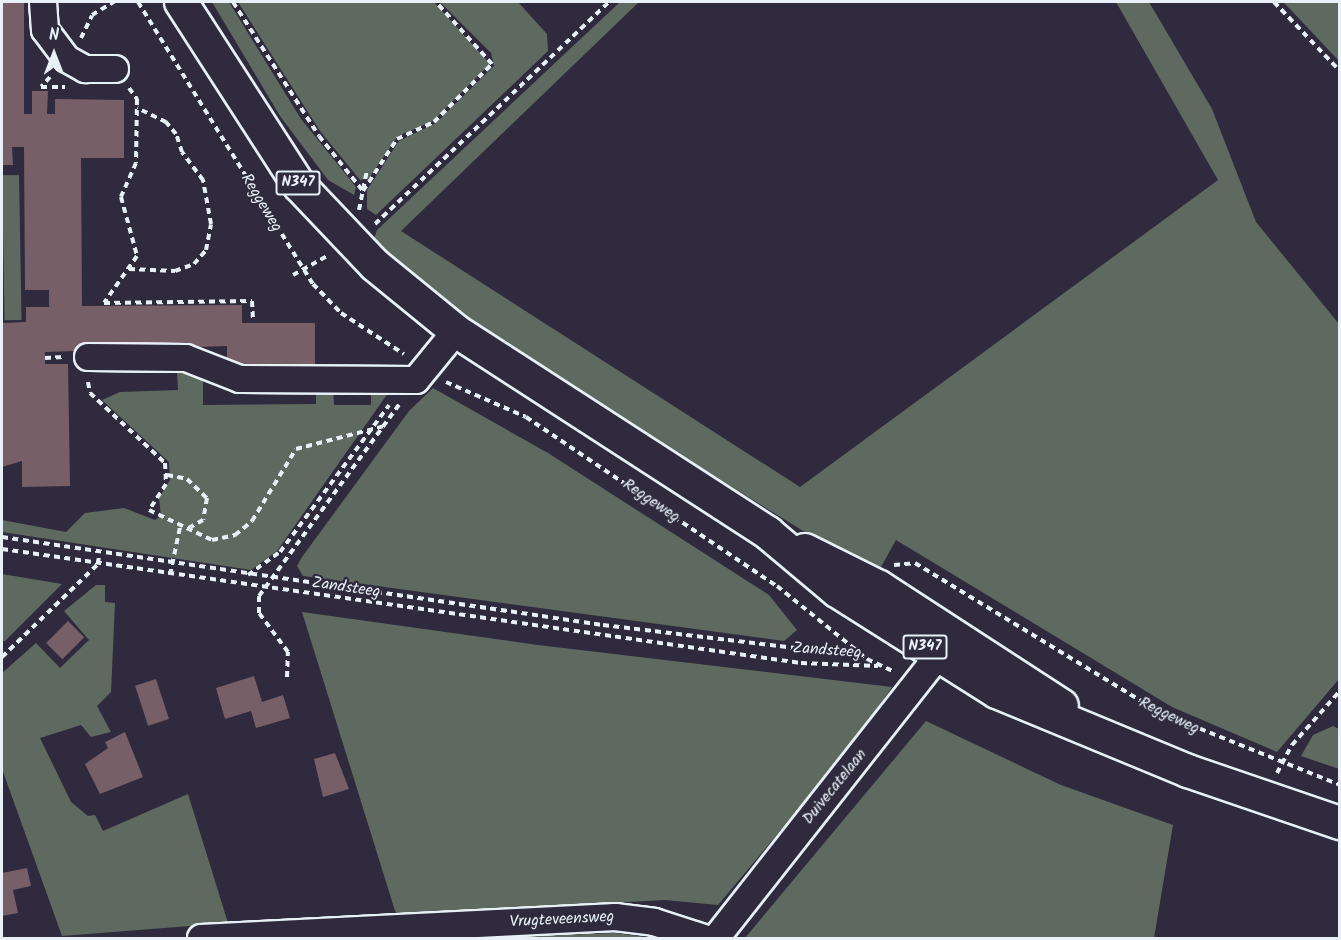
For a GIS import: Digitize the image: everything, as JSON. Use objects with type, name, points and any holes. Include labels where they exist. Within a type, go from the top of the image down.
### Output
[{"type":"main road","name":"N347","points":[[181,2],[269,143],[351,242],[456,331],[768,533],[837,591],[946,646],[997,692],[1099,734],[1340,823]]},
{"type":"street","points":[[43,2],[45,30],[67,59],[86,69],[116,78]]},
{"type":"street","points":[[88,357],[186,358],[240,379],[415,373],[456,331]]},
{"type":"street","name":"Duivecatelaan","points":[[716,939],[946,646]]},
{"type":"street","name":"Vrugteveensweg","points":[[201,939],[615,918],[654,922],[704,939]]},
{"type":"path","points":[[92,15],[114,2]]},
{"type":"path","name":"Reggeweg","points":[[138,2],[303,271],[341,313],[415,373],[537,424],[777,586],[864,656]]},
{"type":"path","points":[[233,2],[319,136],[363,191],[397,139],[434,122],[492,64],[436,2]]},
{"type":"path","points":[[380,220],[609,2]]},
{"type":"path","points":[[1274,2],[1340,71]]},
{"type":"path","points":[[67,59],[41,87],[74,87]]},
{"type":"path","points":[[116,78],[128,87],[137,108],[136,163],[121,197],[125,219],[137,242],[129,269],[104,303],[252,302],[252,322]]},
{"type":"path","points":[[129,269],[175,271],[194,264],[206,250],[211,224],[203,180],[182,152],[176,134],[166,122],[137,108]]},
{"type":"path","points":[[293,275],[351,242]]},
{"type":"path","points":[[88,357],[90,393],[163,459],[167,475],[149,510],[212,540],[235,535],[252,521],[296,449],[384,426]]},
{"type":"path","points":[[247,576],[280,552],[415,373]]},
{"type":"path","points":[[287,677],[288,652],[258,609],[265,590],[394,412]]},
{"type":"path","points":[[167,475],[188,479],[207,498],[203,519],[187,529]]},
{"type":"path","points":[[170,575],[180,526]]},
{"type":"path","name":"Zandsteeg","points":[[2,537],[272,580],[787,650],[864,656],[878,666],[801,663],[265,590],[2,549]]},
{"type":"path","points":[[2,657],[98,564],[99,554]]},
{"type":"path","name":"Reggeweg","points":[[1009,624],[1161,713],[1281,765],[1340,785]]},
{"type":"path","points":[[1281,765],[1340,691]]},
{"type":"green space","points":[[212,2],[229,2],[301,119],[356,187],[354,195],[328,180],[280,116]]},
{"type":"green space","points":[[238,2],[434,2],[490,64],[433,121],[398,136],[369,178],[360,180],[320,131]]},
{"type":"green space","points":[[440,2],[518,2],[547,34],[548,51],[376,215],[367,209],[367,190],[399,141],[436,123],[494,66],[491,53]]},
{"type":"green space","points":[[620,2],[639,2],[401,231],[800,487],[1218,180],[1116,2],[1149,2],[1212,109],[1256,222],[1339,324],[1339,679],[1277,752],[1172,707],[896,540],[876,576],[486,335],[373,242],[377,230]]},
{"type":"green space","points":[[1283,2],[1339,2],[1339,61],[1290,9]]},
{"type":"green space","points":[[2,175],[19,175],[22,320],[5,320]]},
{"type":"green space","points":[[177,372],[203,376],[203,405],[316,404],[316,387],[333,387],[334,405],[371,405],[371,386],[388,393],[277,551],[251,570],[2,532],[2,520],[66,532],[85,513],[124,508],[155,520],[161,516],[159,498],[170,480],[169,462],[102,400],[120,392],[178,390]]},
{"type":"green space","points":[[433,388],[548,453],[769,595],[797,630],[784,641],[303,576],[297,566],[302,557],[409,411]]},
{"type":"green space","points":[[2,574],[62,584],[5,641],[2,641]]},
{"type":"green space","points":[[96,585],[105,585],[105,602],[115,603],[111,692],[97,706],[111,732],[91,737],[81,725],[40,738],[71,802],[88,816],[95,815],[103,831],[188,794],[228,923],[62,936],[2,769],[2,673],[36,643],[60,668],[89,640],[64,611]]},
{"type":"green space","points":[[302,612],[538,645],[892,687],[853,744],[718,905],[665,900],[396,914]]},
{"type":"green space","points":[[926,721],[1061,785],[1173,825],[1154,938],[745,938]]},
{"type":"green space","points":[[1333,726],[1339,729],[1339,769],[1301,756],[1313,735]]},
{"type":"green space","points":[[615,933],[654,938],[484,938]]},
{"type":"building","points":[[2,2],[24,2],[24,114],[32,114],[32,91],[48,91],[47,114],[55,114],[55,99],[124,100],[124,158],[81,158],[82,306],[242,305],[242,323],[315,323],[315,365],[227,365],[227,346],[45,352],[45,364],[68,364],[70,486],[22,487],[22,461],[2,467],[2,323],[26,322],[26,307],[49,307],[49,290],[25,290],[24,147],[12,147],[13,165],[2,165]]},
{"type":"building","points":[[68,621],[84,637],[62,659],[46,643]]},
{"type":"building","points":[[254,676],[262,702],[283,695],[290,718],[256,728],[251,711],[225,719],[216,688]]},
{"type":"building","points":[[156,679],[169,719],[148,726],[135,686]]},
{"type":"building","points":[[125,732],[143,777],[100,794],[85,764],[108,748],[105,742]]},
{"type":"building","points":[[335,753],[349,789],[323,797],[314,759]]},
{"type":"building","points":[[27,868],[31,886],[13,890],[18,913],[2,916],[2,873]]}]
